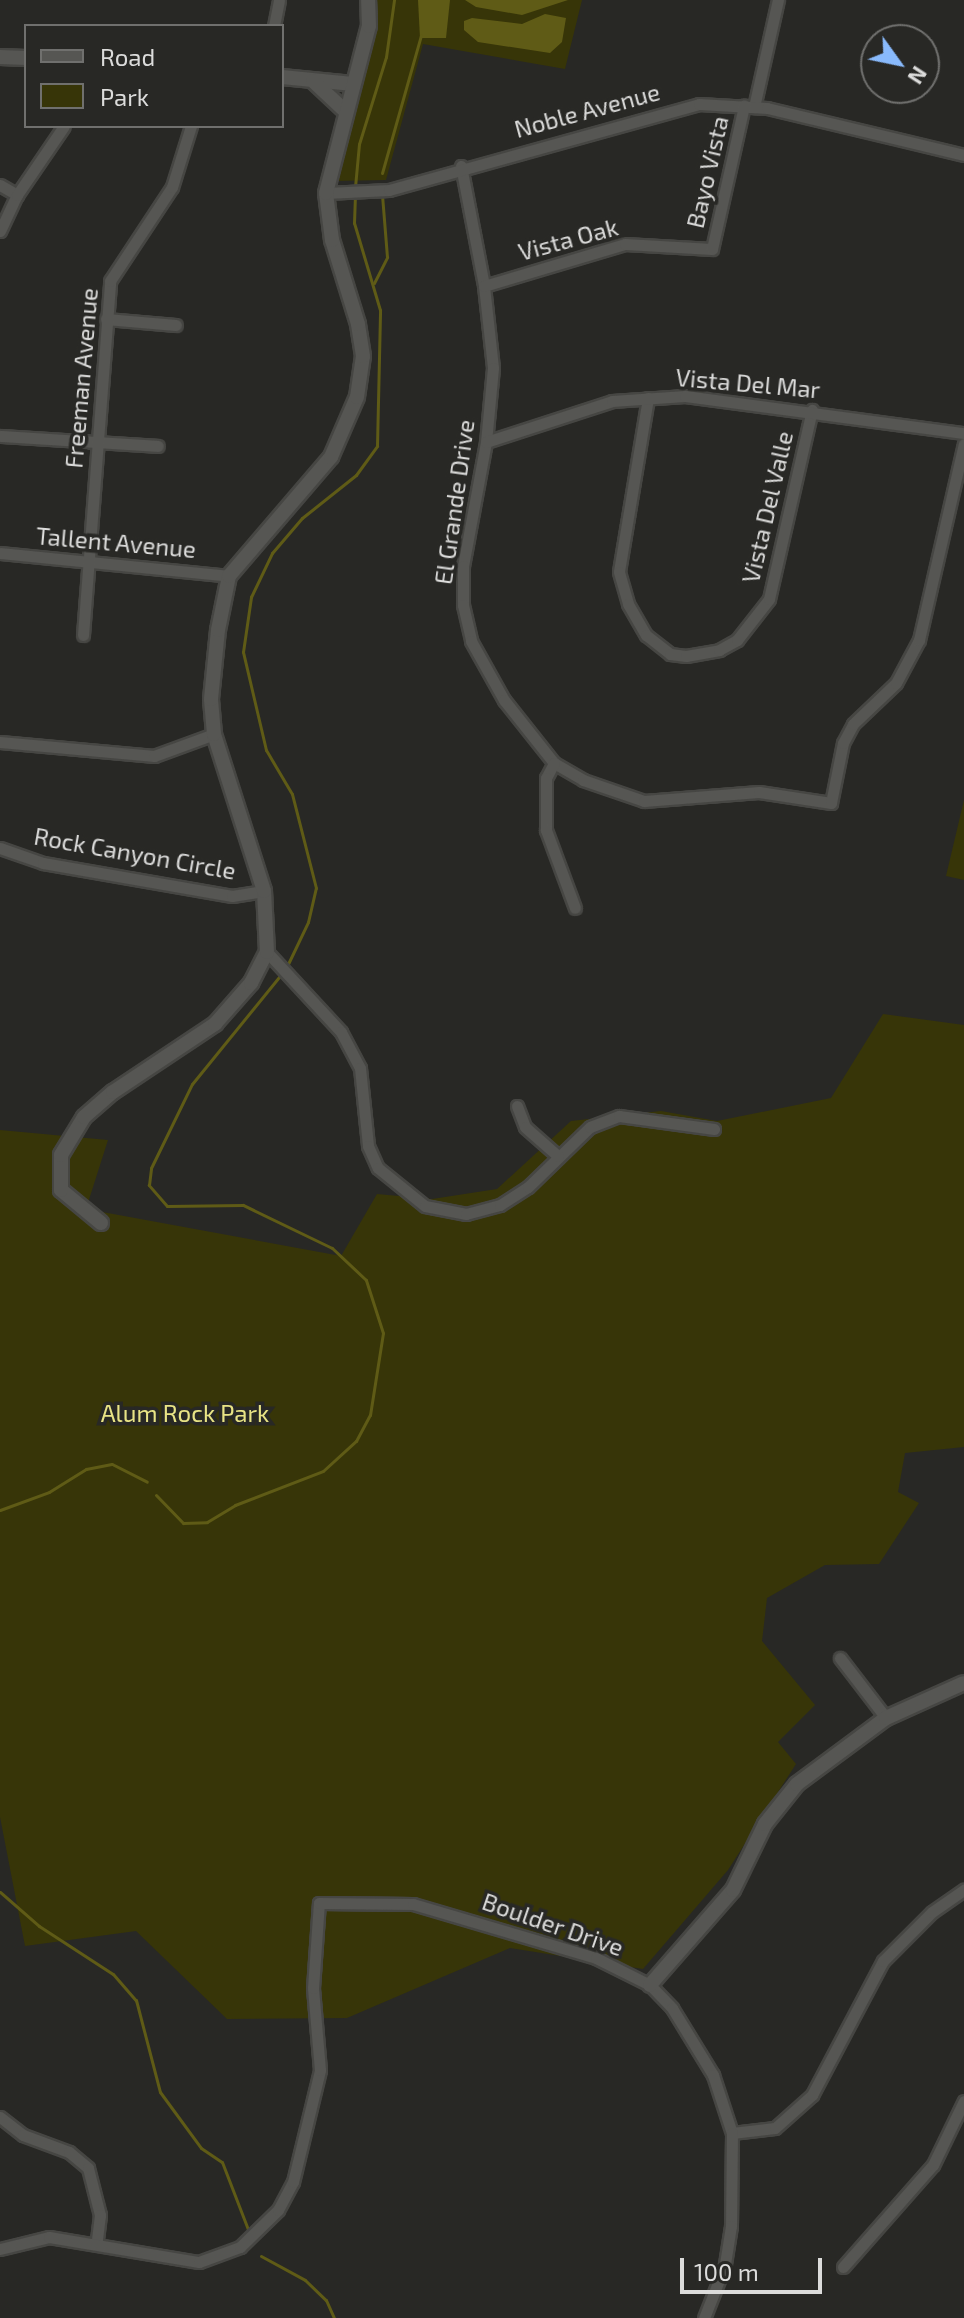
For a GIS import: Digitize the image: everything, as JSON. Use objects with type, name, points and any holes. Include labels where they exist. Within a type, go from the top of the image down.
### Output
[{"type":"street","points":[[274,24],[279,0]]},
{"type":"street","points":[[101,1223],[86,1215],[60,1183],[61,1155],[84,1117],[215,1024],[251,983],[267,952],[264,891],[214,734],[212,685],[229,576],[331,457],[357,397],[363,356],[358,324],[332,240],[326,193],[344,110],[369,26],[368,0]]},
{"type":"street","points":[[749,106],[778,0]]},
{"type":"street","points":[[0,57],[24,58]]},
{"type":"street","points":[[284,77],[353,84]]},
{"type":"street","points":[[309,79],[344,110]]},
{"type":"street","name":"Noble Avenue","points":[[326,193],[363,193],[699,104],[749,106],[964,155]]},
{"type":"street","name":"Bayo Vista","points":[[712,249],[749,106]]},
{"type":"street","points":[[0,231],[17,195],[63,128]]},
{"type":"street","name":"Freeman Avenue","points":[[83,635],[110,281],[172,187],[190,128]]},
{"type":"street","name":"El Grande Drive","points":[[461,166],[484,286],[493,368],[486,442],[463,566],[463,605],[488,676],[554,763],[607,790],[644,801],[759,792],[831,803],[848,734],[896,683],[919,640],[964,444]]},
{"type":"street","points":[[0,185],[17,195]]},
{"type":"street","name":"Vista Oak","points":[[484,286],[625,244],[712,249]]},
{"type":"street","points":[[106,319],[176,325]]},
{"type":"street","name":"Vista Del Mar","points":[[486,442],[578,410],[648,398],[698,397],[812,410],[964,433]]},
{"type":"street","name":"Vista Del Valle","points":[[648,398],[619,572],[628,604],[646,635],[670,654],[686,656],[719,650],[737,640],[769,599],[812,410]]},
{"type":"street","points":[[0,436],[158,446]]},
{"type":"street","name":"Tallent Avenue","points":[[0,553],[229,576]]},
{"type":"street","points":[[0,742],[154,756],[214,734]]},
{"type":"street","points":[[554,763],[546,778],[546,830],[575,908]]},
{"type":"street","name":"Rock Canyon Circle","points":[[0,848],[43,863],[232,896],[264,891]]},
{"type":"street","points":[[267,952],[341,1032],[360,1068],[368,1146],[378,1168],[400,1190],[425,1206],[466,1214],[500,1205],[519,1193],[590,1127],[619,1116],[714,1129]]},
{"type":"street","points":[[517,1106],[525,1127],[558,1156]]},
{"type":"street","points":[[840,1658],[886,1718]]},
{"type":"street","points":[[650,1985],[733,1890],[781,1801],[821,1764],[886,1718],[964,1683]]},
{"type":"street","points":[[732,2133],[775,2128],[812,2095],[883,1961],[932,1912],[964,1890]]},
{"type":"street","name":"Boulder Drive","points":[[97,2241],[199,2262],[240,2247],[278,2210],[293,2182],[320,2070],[313,1988],[319,1903],[413,1904],[448,1911],[596,1958],[650,1985],[672,2008],[713,2075],[732,2133],[731,2226],[725,2265],[704,2318]]},
{"type":"street","points":[[843,2267],[933,2165],[964,2101]]},
{"type":"street","points":[[0,2117],[23,2135],[69,2152],[88,2168],[100,2215],[97,2241],[49,2237],[0,2249]]},
{"type":"green space","points":[[374,0],[582,0],[565,69],[423,44],[386,180],[334,181]]},
{"type":"green space","points":[[964,800],[964,880],[946,876]]},
{"type":"green space","name":"Alum Rock Park","points":[[883,1014],[964,1025],[964,1447],[905,1453],[898,1492],[919,1503],[879,1564],[825,1565],[767,1598],[762,1641],[815,1705],[778,1742],[796,1764],[728,1870],[643,1969],[510,1948],[347,2018],[227,2019],[136,1931],[25,1946],[0,1817],[0,1130],[108,1140],[86,1209],[341,1256],[377,1194],[432,1199],[497,1189],[571,1121],[661,1111],[717,1121],[831,1098]]},
{"type":"shaded area","points":[[418,0],[450,0],[446,38],[420,38]]},
{"type":"shaded area","points":[[465,0],[568,0],[522,15],[476,7]]},
{"type":"shaded area","points":[[545,14],[566,18],[562,42],[550,53],[478,42],[464,30],[464,21],[472,18],[522,24]]},
{"type":"waterway","points":[[355,187],[359,144],[386,57],[394,0]]},
{"type":"waterway","points":[[382,173],[421,35]]},
{"type":"waterway","points":[[287,966],[308,922],[316,888],[292,794],[266,750],[243,652],[251,597],[272,553],[302,518],[356,475],[377,446],[380,310],[354,223],[355,195]]},
{"type":"waterway","points":[[374,283],[387,257],[382,195]]},
{"type":"waterway","points":[[156,1495],[183,1523],[207,1522],[235,1505],[323,1471],[356,1441],[370,1415],[383,1333],[366,1280],[332,1248],[243,1205],[167,1206],[149,1185],[151,1168],[192,1084],[283,972]]},
{"type":"waterway","points":[[0,1510],[49,1492],[86,1469],[112,1464],[147,1482]]},
{"type":"waterway","points":[[0,1892],[39,1926],[113,1974],[136,2000],[160,2092],[201,2148],[222,2162],[249,2232]]},
{"type":"waterway","points":[[261,2256],[305,2280],[326,2300],[334,2318]]}]
